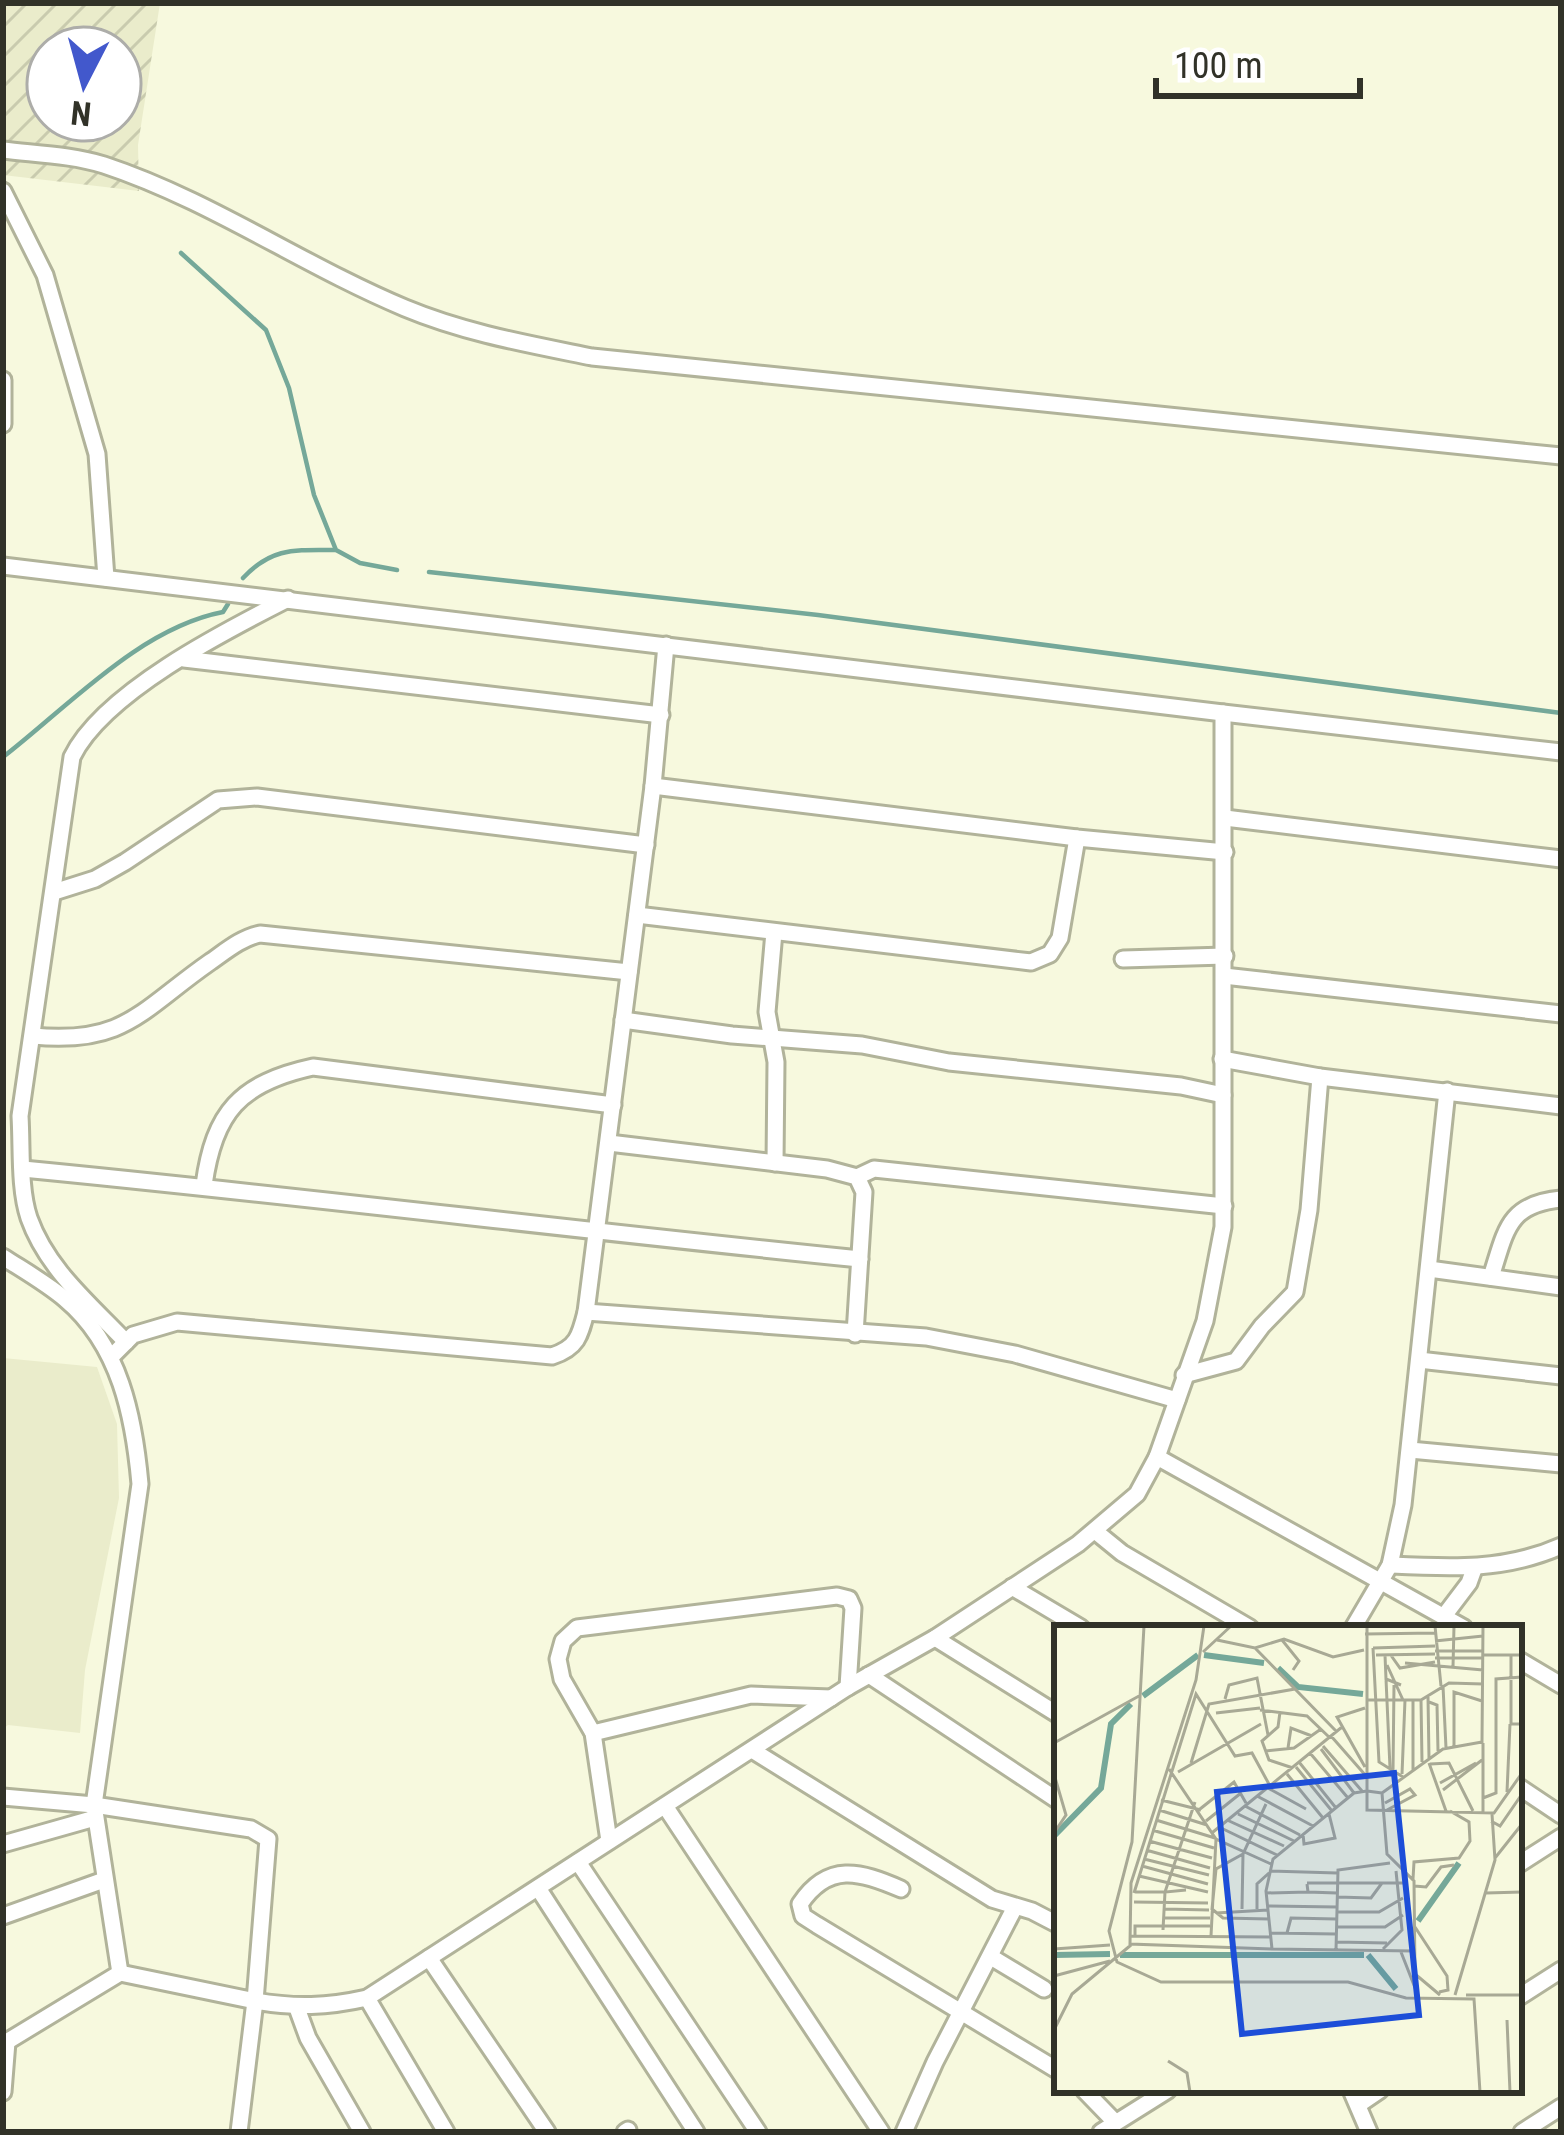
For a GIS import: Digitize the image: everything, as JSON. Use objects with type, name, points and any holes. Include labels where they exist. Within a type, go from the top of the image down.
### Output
[{"type":"street","points":[[3,150],[98,163],[184,195],[404,307],[523,344],[592,357],[782,378],[1561,456]]},
{"type":"street","points":[[3,191],[45,275],[97,454],[106,578]]},
{"type":"street","points":[[3,380],[3,424]]},
{"type":"street","points":[[3,566],[1561,752]]},
{"type":"street","points":[[126,1342],[52,1264],[28,1216],[23,1169],[20,1116],[72,758],[95,722],[230,628],[288,599]]},
{"type":"street","points":[[111,1357],[133,1335],[177,1322],[552,1356],[579,1340],[609,1143],[666,645]]},
{"type":"street","points":[[184,659],[661,715]]},
{"type":"street","points":[[3,2092],[5,2043],[120,1973],[297,2008],[368,1998],[848,1687],[935,1638],[1095,1531],[1137,1494],[1177,1400],[1214,1285],[1224,1206],[1223,712]]},
{"type":"street","points":[[653,786],[1225,852]]},
{"type":"street","points":[[54,892],[95,879],[218,800],[257,797],[646,845]]},
{"type":"street","points":[[1225,818],[1561,859]]},
{"type":"street","points":[[637,915],[1031,962],[1050,954],[1060,938],[1077,838]]},
{"type":"street","points":[[774,932],[767,1012],[776,1062],[775,1163]]},
{"type":"street","points":[[33,1036],[66,1040],[102,1036],[132,1021],[226,951],[260,934],[629,972]]},
{"type":"street","points":[[1123,959],[1225,956]]},
{"type":"street","points":[[1224,976],[1561,1014]]},
{"type":"street","points":[[623,1020],[862,1046],[949,1062],[1180,1086],[1223,1095]]},
{"type":"street","points":[[1222,1059],[1321,1077],[1561,1106]]},
{"type":"street","points":[[204,1185],[209,1149],[221,1118],[280,1074],[313,1067],[613,1105]]},
{"type":"street","points":[[1184,1375],[1236,1361],[1295,1292],[1309,1210],[1321,1077]]},
{"type":"street","points":[[1355,1625],[1386,1572],[1409,1450],[1447,1090]]},
{"type":"street","points":[[609,1143],[827,1169],[857,1177],[874,1169],[1224,1206]]},
{"type":"street","points":[[23,1169],[860,1259]]},
{"type":"street","points":[[855,1334],[864,1192],[857,1177]]},
{"type":"street","points":[[1491,1277],[1515,1215],[1532,1202],[1561,1199]]},
{"type":"street","points":[[3,1257],[67,1300],[111,1357],[136,1434],[140,1484],[95,1812],[120,1973]]},
{"type":"street","points":[[1429,1269],[1561,1287]]},
{"type":"street","points":[[586,1312],[926,1337],[993,1349],[1177,1400]]},
{"type":"street","points":[[1419,1360],[1561,1376]]},
{"type":"street","points":[[1409,1450],[1561,1464]]},
{"type":"street","points":[[1156,1457],[1386,1572],[1459,1625]]},
{"type":"street","points":[[1095,1531],[1122,1553],[1245,1625]]},
{"type":"street","points":[[1386,1572],[1474,1569],[1530,1560],[1561,1546]]},
{"type":"street","points":[[1444,1616],[1474,1569]]},
{"type":"street","points":[[1012,1587],[1076,1625]]},
{"type":"street","points":[[609,1841],[593,1733],[562,1679],[558,1659],[563,1641],[577,1628],[848,1599],[854,1608],[848,1687]]},
{"type":"street","points":[[935,1638],[1054,1712]]},
{"type":"street","points":[[1522,1662],[1561,1685]]},
{"type":"street","points":[[869,1675],[1054,1798]]},
{"type":"street","points":[[593,1733],[751,1695],[834,1698]]},
{"type":"street","points":[[752,1750],[992,1899],[1054,1922]]},
{"type":"street","points":[[1522,1789],[1561,1815]]},
{"type":"street","points":[[3,1796],[95,1812],[251,1829],[268,1839],[242,2129]]},
{"type":"street","points":[[665,1806],[881,2132]]},
{"type":"street","points":[[3,1844],[95,1812]]},
{"type":"street","points":[[1522,1862],[1561,1837]]},
{"type":"street","points":[[578,1862],[758,2132]]},
{"type":"street","points":[[901,1889],[872,1878],[836,1874],[821,1878],[800,1904],[803,1916],[1054,2068]]},
{"type":"street","points":[[3,1916],[104,1880]]},
{"type":"street","points":[[538,1888],[697,2132]]},
{"type":"street","points":[[904,2132],[1015,1907]]},
{"type":"street","points":[[991,1957],[1044,1989]]},
{"type":"street","points":[[429,1958],[547,2132]]},
{"type":"street","points":[[1522,1995],[1561,1970]]},
{"type":"street","points":[[368,1998],[446,2132]]},
{"type":"street","points":[[297,2008],[308,2038],[362,2132]]},
{"type":"street","points":[[1086,2093],[1108,2127],[1163,2093]]},
{"type":"street","points":[[1354,2097],[1370,2132]]},
{"type":"street","points":[[1522,2132],[1561,2107]]},
{"type":"shaded area","points":[[3,3],[160,3],[144,106],[144,24],[24,24],[24,144],[138,144],[139,191],[3,175]]},
{"type":"shaded area","points":[[3,1358],[97,1367],[117,1424],[119,1498],[85,1670],[80,1733],[8,1725],[3,1729]]},
{"type":"waterway","points":[[181,253],[266,330],[289,388],[314,495],[336,550],[360,563],[397,570]]},
{"type":"waterway","points":[[243,578],[274,556],[335,550]]},
{"type":"waterway","points":[[429,572],[818,615],[1561,713]]},
{"type":"waterway","points":[[3,757],[134,651],[192,621],[223,612],[228,604]]}]
